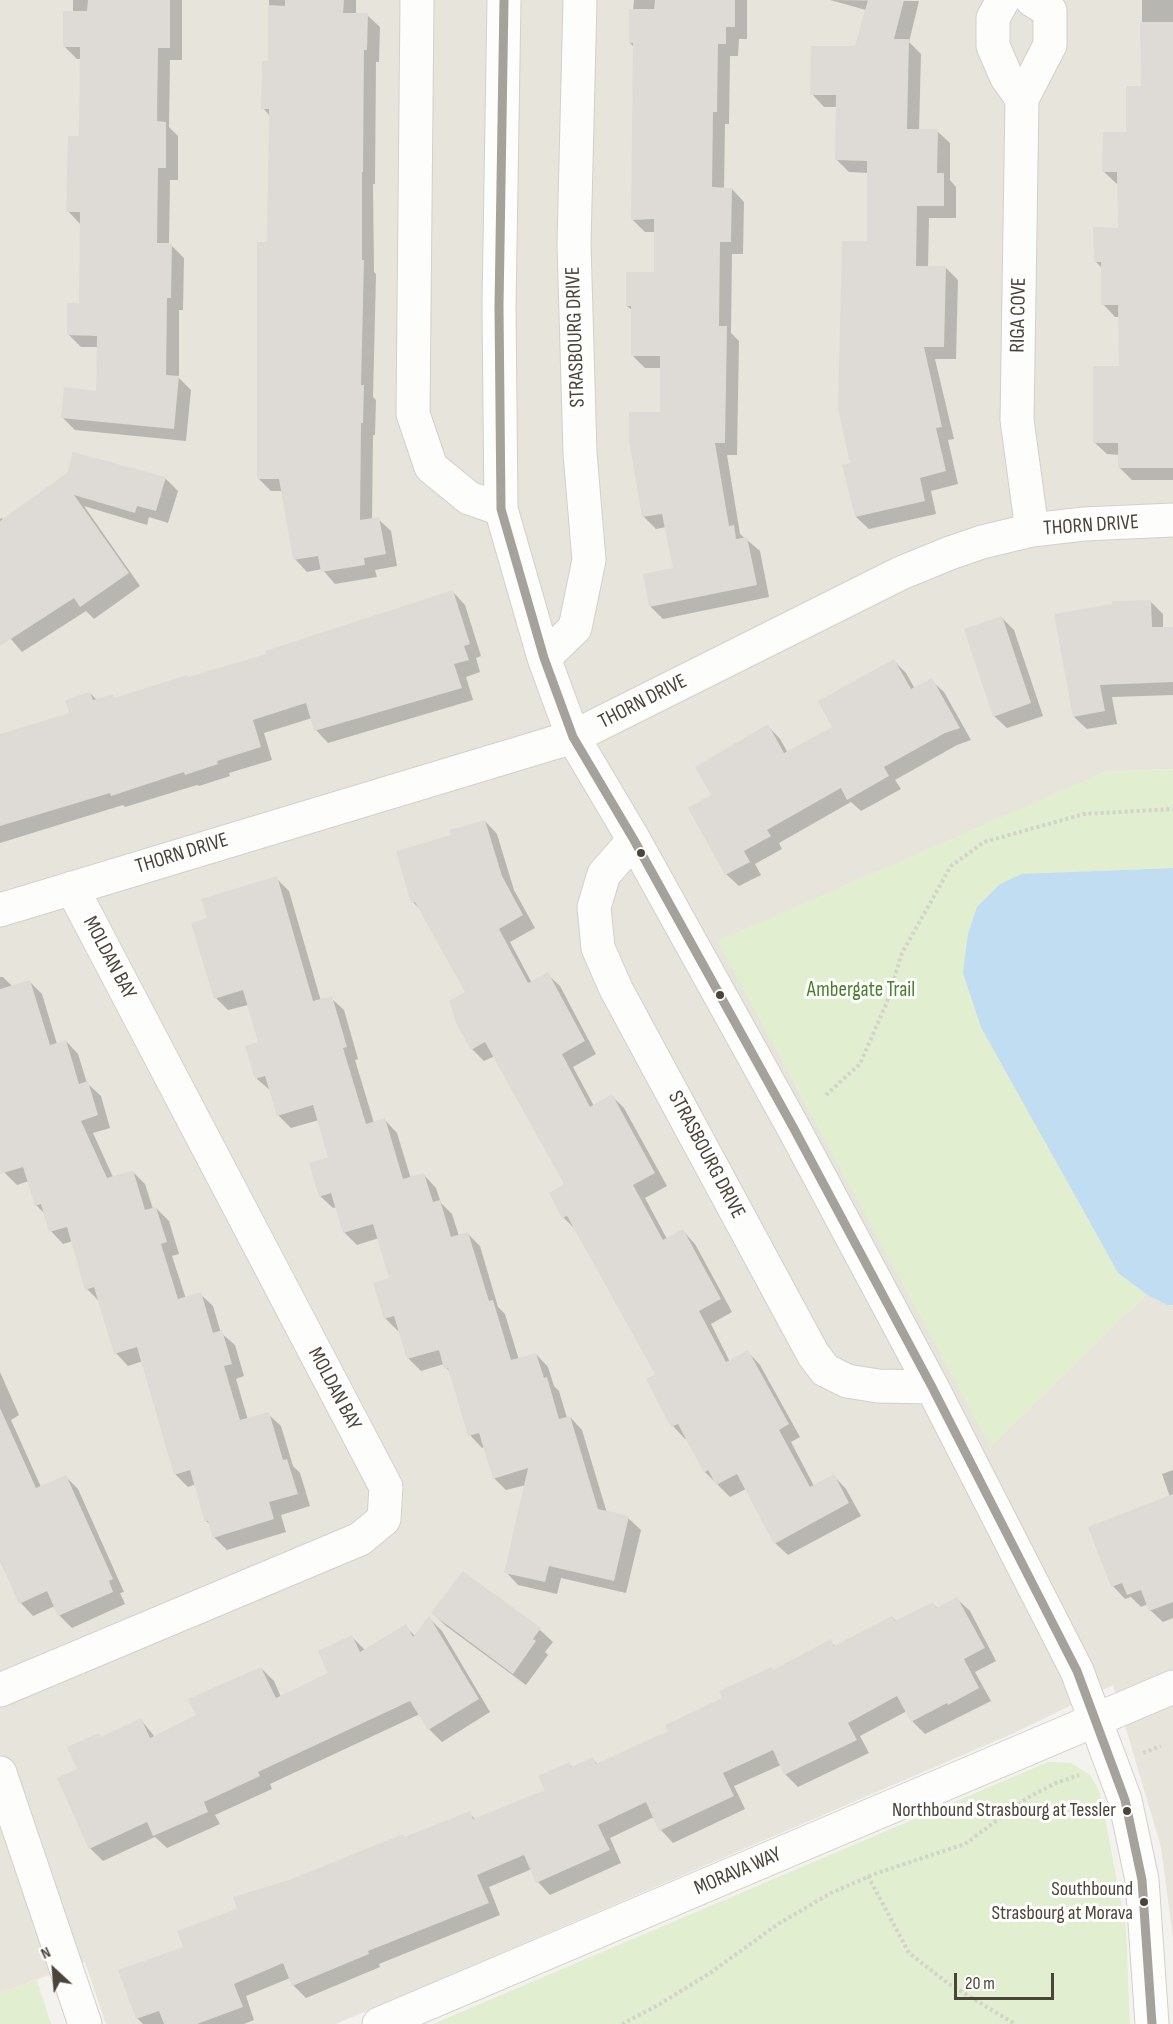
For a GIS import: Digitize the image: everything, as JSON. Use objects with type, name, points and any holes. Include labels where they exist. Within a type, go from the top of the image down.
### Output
[{"type":"street","points":[[417,0],[413,414],[431,467],[469,498],[501,509]]},
{"type":"street","points":[[504,0],[499,306],[501,509],[544,658],[573,737],[634,840],[793,1127],[932,1387],[1077,1671],[1125,1800],[1142,1880],[1152,2024]]},
{"type":"street","name":"STRASBOURG DRIVE","points":[[544,658],[575,628],[589,560],[580,453],[574,244],[580,0]]},
{"type":"street","points":[[1003,0],[993,18],[993,46],[1006,76],[1022,99]]},
{"type":"street","name":"RIGA COVE","points":[[1032,0],[1050,11],[1050,45],[1022,99],[1017,420],[1032,530]]},
{"type":"street","name":"THORN DRIVE","points":[[0,910],[573,737],[901,573],[982,542],[1032,530],[1084,524],[1173,520]]},
{"type":"street","name":"STRASBOURG DRIVE","points":[[634,840],[604,874],[594,907],[598,948],[622,999],[813,1354],[825,1370],[847,1381],[878,1386],[932,1387]]},
{"type":"street","name":"MOLDAN BAY","points":[[0,1690],[360,1539],[384,1520],[386,1487],[72,888]]},
{"type":"street","name":"MORAVA WAY","points":[[379,2024],[1173,1687]]},
{"type":"street","points":[[0,1773],[85,2024]]},
{"type":"path","points":[[826,1095],[860,1064],[887,1002],[902,953],[951,866],[984,842],[1084,814],[1173,809]]},
{"type":"path","points":[[622,2024],[710,1973],[778,1924],[831,1893],[868,1876],[965,1844],[1027,1798],[1056,1783],[1161,1746]]},
{"type":"path","points":[[868,1876],[909,1953],[949,1984],[1015,2024]]},
{"type":"shaded area","points":[[0,0],[1173,0],[1173,769],[1103,772],[991,1447],[1146,1294],[1167,1305],[1173,1305],[1173,1938],[1161,1847],[1113,1685],[1014,1733],[336,2024],[106,2024],[85,1962],[0,1993]]},
{"type":"green space","name":"Ambergate Trail","points":[[1173,769],[1173,868],[1022,874],[981,1027],[1118,1273],[1146,1294],[991,1448],[717,941],[1104,772]]},
{"type":"green space","points":[[1048,1762],[1071,1763],[1090,1775],[1100,1792],[1126,1928],[1130,2024],[433,2024]]},
{"type":"green space","points":[[37,1980],[51,2024],[0,2024],[0,1993]]},
{"type":"water","points":[[1173,868],[1173,1305],[1167,1305],[1146,1294],[1118,1273],[981,1027],[963,973],[968,934],[977,907],[1000,884],[1022,874]]},
{"type":"building","points":[[88,0],[170,0],[170,48],[158,48],[157,121],[166,122],[166,168],[158,168],[157,243],[172,243],[171,298],[167,298],[166,375],[179,376],[174,429],[61,418],[64,387],[96,391],[97,336],[67,335],[67,303],[79,303],[80,212],[66,212],[68,136],[79,136],[80,47],[63,47],[63,11],[87,11]]},
{"type":"building","points":[[285,0],[344,0],[343,13],[368,13],[367,50],[364,50],[362,172],[362,260],[364,260],[361,385],[364,385],[363,423],[361,423],[360,520],[379,517],[386,554],[364,558],[365,565],[321,572],[318,556],[293,560],[279,479],[257,479],[257,242],[267,242],[269,109],[261,109],[262,61],[268,61],[268,5],[285,6]]},
{"type":"building","points":[[655,0],[735,0],[735,27],[726,27],[726,44],[718,44],[717,112],[713,112],[712,187],[732,188],[731,242],[720,242],[719,326],[727,326],[725,443],[715,443],[729,526],[734,525],[736,539],[747,537],[757,585],[649,607],[643,574],[673,568],[662,514],[642,517],[629,441],[629,412],[660,412],[660,356],[631,356],[631,306],[626,306],[626,272],[654,272],[654,219],[631,220],[633,43],[629,43],[629,9],[654,9]]},
{"type":"building","points":[[868,0],[904,0],[894,39],[909,39],[907,129],[938,129],[937,173],[944,173],[944,206],[917,206],[916,266],[946,266],[944,347],[924,347],[942,427],[936,428],[946,471],[920,478],[925,501],[855,517],[842,465],[850,463],[838,408],[842,241],[867,241],[867,161],[835,160],[836,95],[810,95],[811,46],[855,46]]},
{"type":"building","points":[[1140,22],[1173,22],[1173,468],[1118,468],[1118,443],[1093,443],[1093,366],[1119,366],[1118,305],[1101,305],[1101,262],[1094,262],[1093,227],[1118,228],[1117,172],[1102,172],[1103,132],[1126,132],[1126,86],[1141,86]]},
{"type":"building","points":[[73,452],[166,477],[156,511],[137,506],[135,513],[74,495],[129,573],[80,607],[74,598],[0,646],[0,521],[67,473]]},
{"type":"building","points":[[453,590],[470,644],[464,646],[469,660],[454,664],[462,688],[314,731],[306,703],[253,720],[261,747],[217,761],[218,764],[185,775],[184,772],[111,796],[110,793],[0,826],[0,734],[69,713],[65,700],[90,692],[93,700],[113,694],[114,698],[266,654],[265,651]]},
{"type":"building","points":[[1151,600],[1152,627],[1173,627],[1173,682],[1100,685],[1105,711],[1073,717],[1054,614],[1112,604],[1112,601]]},
{"type":"building","points":[[1002,616],[1031,703],[993,717],[964,629]]},
{"type":"building","points":[[894,659],[911,689],[932,678],[960,728],[945,733],[884,767],[889,776],[847,800],[841,788],[767,830],[771,836],[744,851],[750,862],[725,875],[688,808],[711,795],[695,767],[768,724],[784,753],[832,727],[818,701]]},
{"type":"building","points":[[485,820],[502,876],[523,915],[499,929],[528,983],[548,972],[585,1041],[562,1054],[590,1107],[612,1094],[655,1173],[633,1185],[663,1240],[683,1229],[721,1299],[699,1311],[726,1362],[748,1350],[789,1424],[779,1430],[810,1487],[834,1474],[849,1503],[774,1544],[737,1474],[716,1485],[708,1470],[704,1473],[678,1424],[671,1427],[646,1379],[655,1374],[567,1216],[562,1218],[549,1193],[564,1184],[485,1042],[471,1050],[457,1025],[449,1001],[465,992],[415,902],[411,903],[396,851],[451,835],[449,830]]},
{"type":"building","points":[[277,876],[313,1001],[332,996],[347,1047],[343,1048],[366,1124],[385,1118],[403,1179],[424,1173],[433,1202],[440,1200],[451,1237],[468,1232],[489,1301],[493,1300],[511,1360],[536,1353],[544,1378],[547,1377],[559,1419],[570,1416],[598,1509],[629,1516],[614,1581],[549,1566],[545,1582],[504,1573],[528,1468],[493,1479],[479,1433],[468,1436],[448,1368],[444,1369],[439,1350],[407,1359],[394,1316],[384,1319],[373,1283],[389,1278],[373,1224],[343,1233],[331,1193],[319,1197],[309,1163],[328,1157],[313,1105],[277,1116],[265,1076],[255,1079],[245,1046],[258,1042],[243,990],[214,999],[191,923],[207,918],[201,899]]},
{"type":"building","points":[[30,980],[50,1045],[66,1040],[79,1084],[88,1081],[98,1115],[81,1121],[107,1178],[133,1170],[145,1210],[156,1207],[167,1242],[161,1244],[178,1299],[201,1292],[213,1333],[222,1330],[232,1364],[224,1366],[240,1420],[269,1412],[283,1460],[287,1459],[298,1494],[269,1502],[274,1519],[213,1538],[208,1521],[205,1522],[190,1470],[174,1475],[137,1347],[114,1354],[94,1287],[85,1290],[67,1227],[49,1232],[41,1204],[35,1206],[23,1167],[0,1174],[0,989]]},
{"type":"building","points":[[0,1408],[36,1488],[66,1475],[113,1579],[109,1581],[113,1592],[58,1616],[47,1591],[19,1604],[0,1561]]},
{"type":"building","points":[[1173,1494],[1173,1602],[1149,1611],[1141,1590],[1127,1595],[1122,1583],[1111,1587],[1088,1527]]},
{"type":"building","points":[[463,1571],[541,1628],[533,1639],[536,1641],[513,1674],[431,1613]]},
{"type":"building","points":[[957,1597],[985,1648],[964,1659],[979,1688],[948,1705],[947,1703],[911,1722],[897,1696],[848,1723],[857,1740],[784,1775],[773,1750],[723,1773],[734,1796],[659,1831],[646,1802],[598,1825],[610,1850],[536,1883],[524,1855],[477,1875],[489,1903],[368,1951],[369,1954],[292,1986],[283,1963],[234,1984],[243,2007],[197,2024],[164,2024],[159,2011],[136,2019],[118,1970],[183,1947],[177,1931],[237,1909],[233,1897],[289,1880],[403,1834],[405,1837],[470,1811],[473,1819],[545,1790],[538,1776],[569,1762],[571,1767],[593,1757],[596,1764],[668,1731],[665,1725],[722,1698],[719,1691],[772,1667],[773,1670],[831,1639],[834,1646],[892,1616],[895,1621],[933,1602],[936,1608]]},
{"type":"building","points":[[429,1616],[479,1699],[428,1730],[410,1701],[258,1772],[260,1776],[204,1802],[208,1812],[153,1836],[147,1822],[89,1849],[57,1778],[77,1769],[67,1747],[99,1733],[101,1737],[141,1718],[150,1738],[196,1715],[188,1699],[261,1667],[276,1698],[328,1673],[318,1651],[352,1635],[360,1652],[406,1624],[413,1637]]},
{"type":"transit line","points":[[504,0],[499,306],[501,509],[544,658],[573,737],[634,840],[793,1127],[932,1387],[1077,1671],[1125,1800],[1142,1880],[1152,2024]]},
{"type":"place","name":"Northbound Strasbourg at Tessler","points":[[1127,1811]]},
{"type":"place","name":"Southbound Strasbourg at Morava","points":[[1144,1902]]}]
